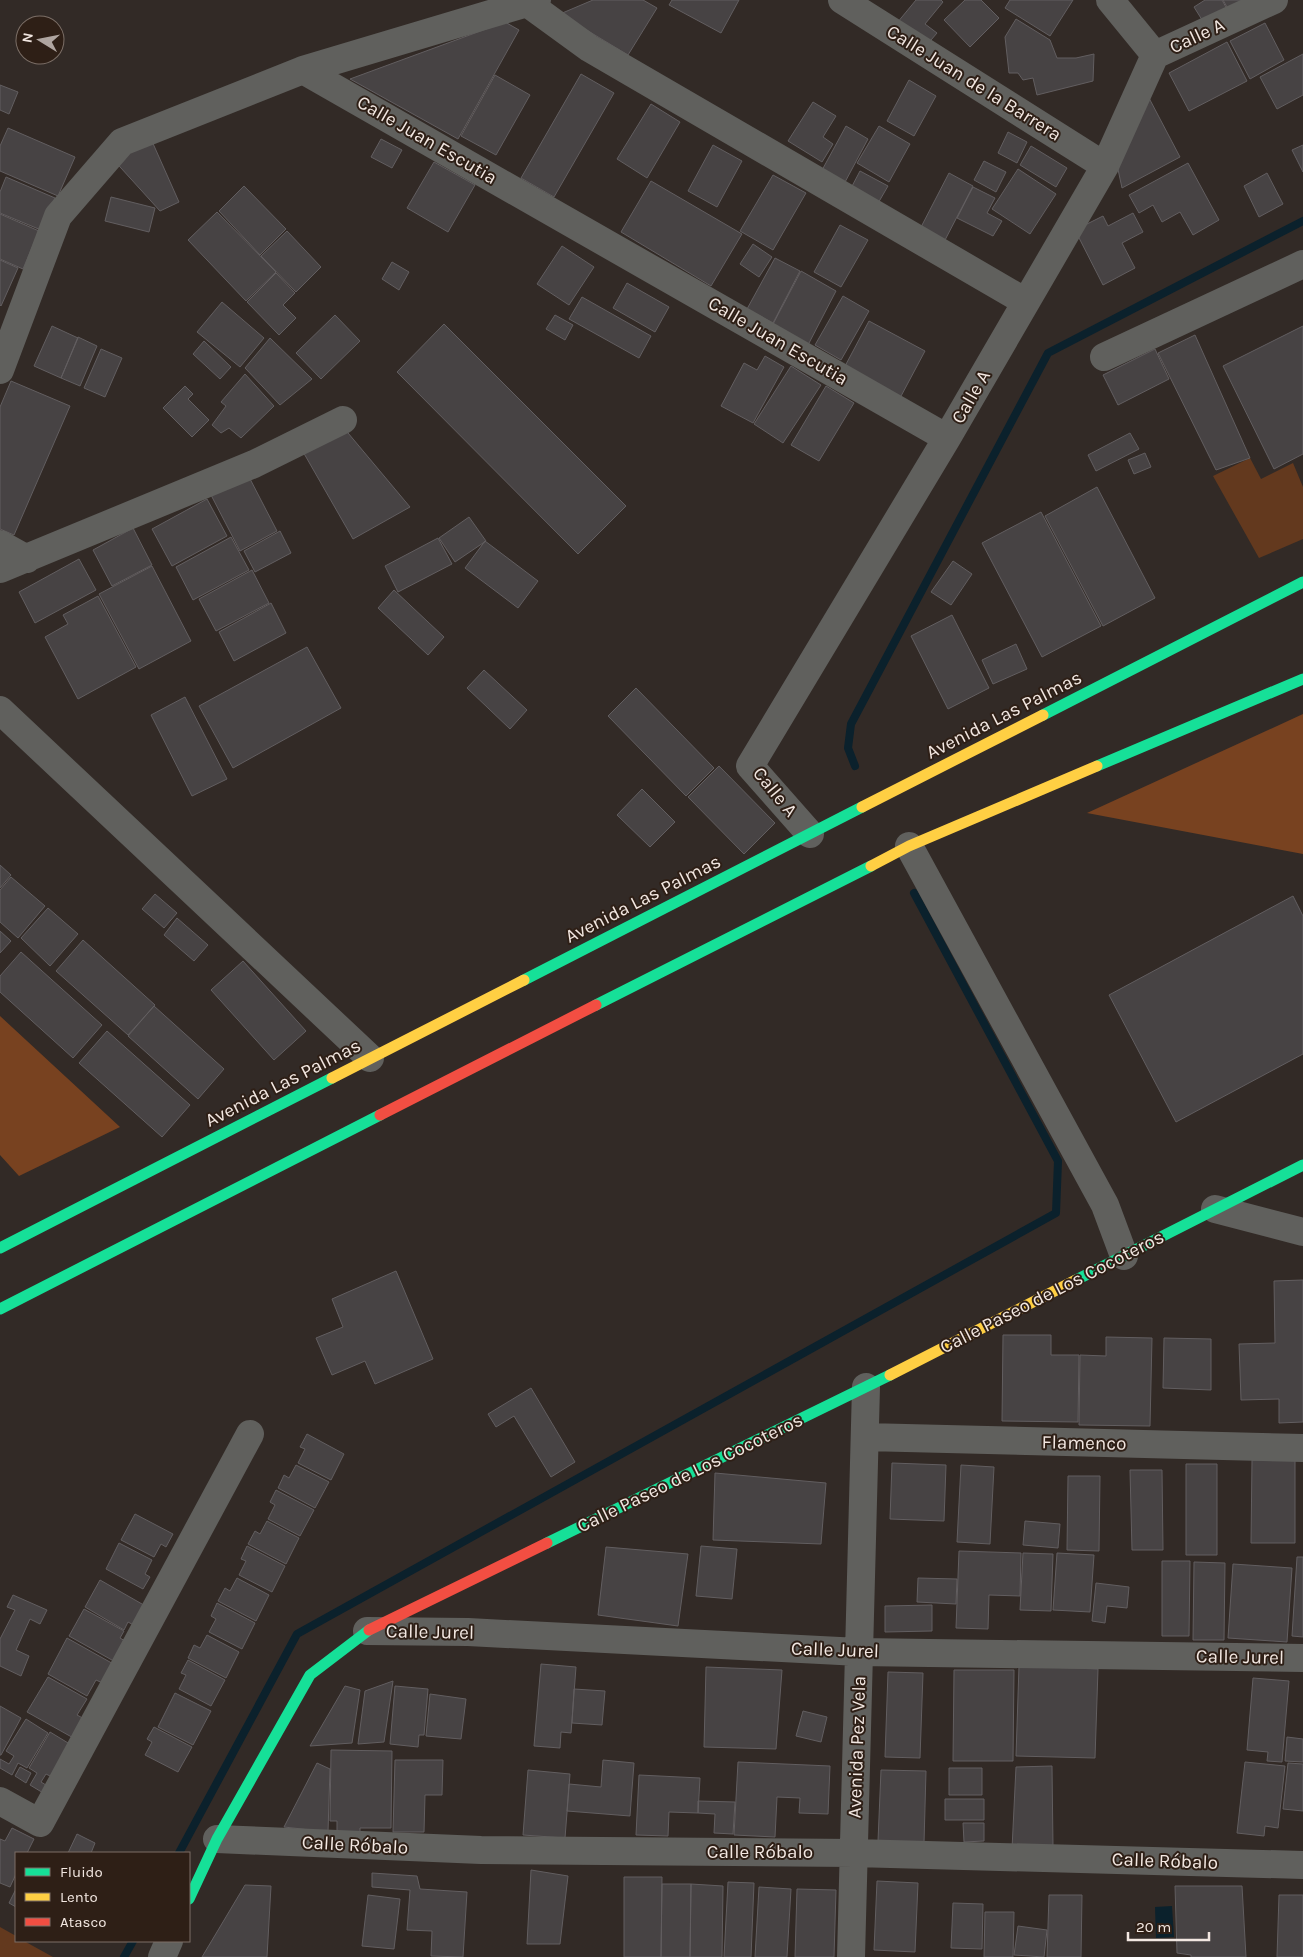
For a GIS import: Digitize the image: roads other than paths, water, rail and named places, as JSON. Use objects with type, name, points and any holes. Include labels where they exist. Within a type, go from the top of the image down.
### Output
[{"type":"main road","name":"Avenida Las Palmas","points":[[0,1248],[1303,582]]},
{"type":"main road","points":[[0,1309],[909,846],[1303,679]]},
{"type":"main road","name":"Calle Paseo de Los Cocoteros","points":[[190,1897],[217,1839],[310,1675],[367,1631],[866,1387],[1303,1165]]},
{"type":"street","name":"Calle Juan de la Barrera","points":[[842,0],[1106,166]]},
{"type":"street","points":[[1110,0],[1154,55]]},
{"type":"street","name":"Calle A","points":[[810,834],[750,766],[947,438],[1106,166],[1154,55],[1274,0]]},
{"type":"street","points":[[0,370],[58,216],[122,142],[303,70],[529,1],[589,48],[1026,302]]},
{"type":"street","name":"Calle Juan Escutia","points":[[303,70],[947,438]]},
{"type":"street","points":[[1104,358],[1303,264]]},
{"type":"street","points":[[0,569],[254,464],[342,420]]},
{"type":"street","points":[[0,544],[27,559]]},
{"type":"street","points":[[0,710],[370,1058]]},
{"type":"street","points":[[909,846],[1105,1205],[1124,1256]]},
{"type":"street","points":[[1215,1209],[1303,1232]]},
{"type":"street","name":"Avenida Pez Vela","points":[[851,1957],[866,1387]]},
{"type":"street","points":[[0,1802],[40,1823],[250,1434]]},
{"type":"street","name":"Flamenco","points":[[865,1438],[1303,1448]]},
{"type":"street","name":"Calle Jurel","points":[[367,1631],[478,1633],[859,1652],[1303,1658]]},
{"type":"street","name":"Calle Róbalo","points":[[217,1839],[481,1850],[854,1853],[1303,1865]]},
{"type":"street","points":[[162,1957],[169,1942]]},
{"type":"water","points":[[1172,1906],[1174,1937],[1156,1938],[1155,1907]]},
{"type":"waterway","points":[[855,766],[848,748],[851,724],[1048,353],[1303,221]]},
{"type":"waterway","points":[[180,1852],[297,1634],[1056,1213],[1058,1161],[914,893]]},
{"type":"waterway","points":[[124,1957],[132,1942]]}]
